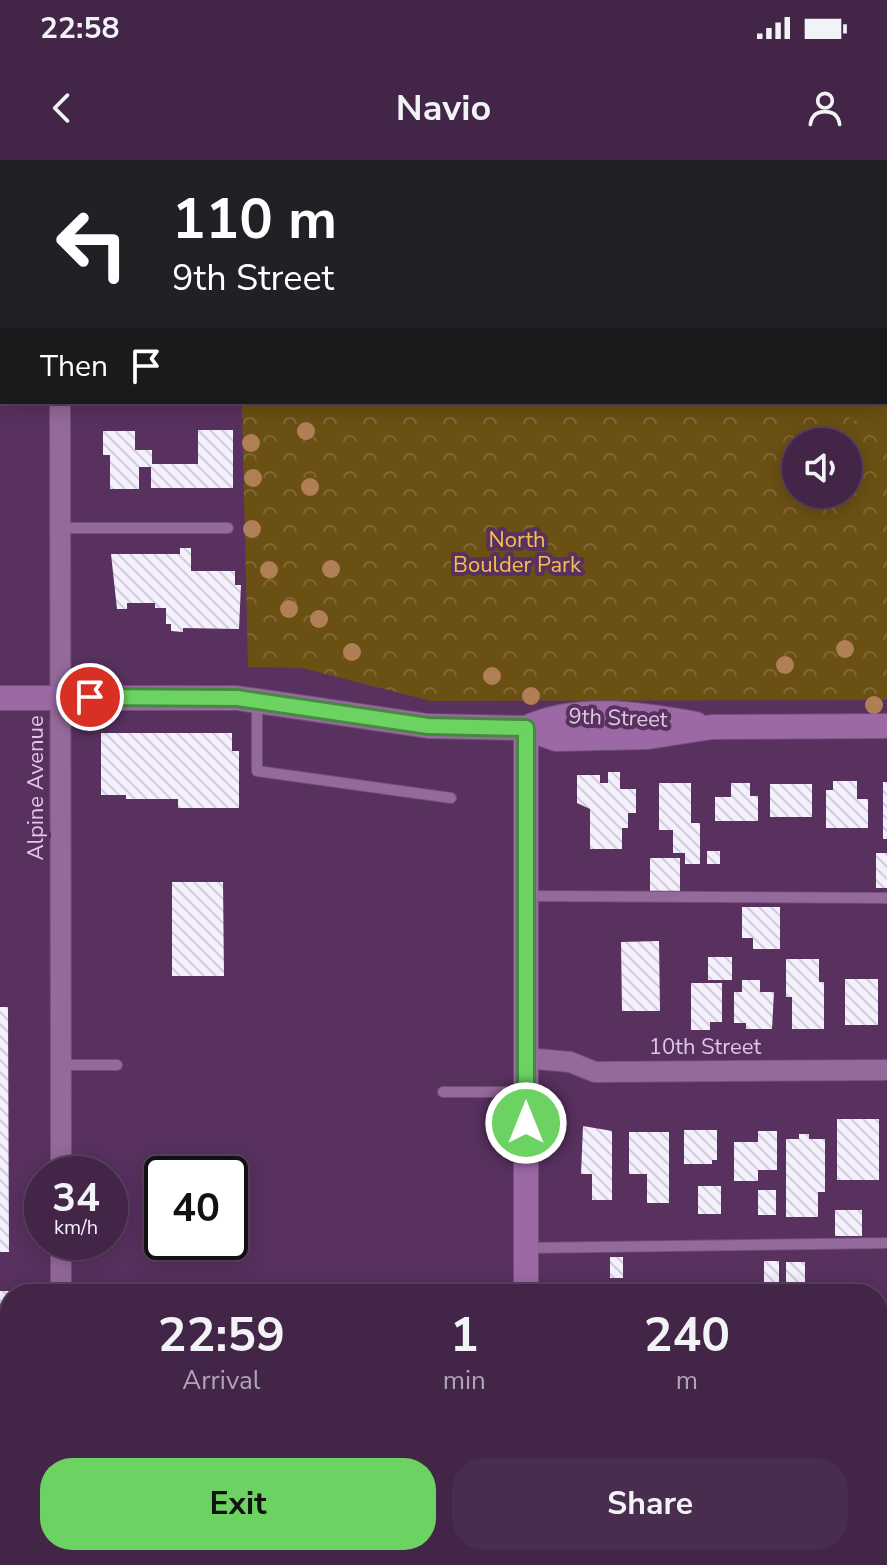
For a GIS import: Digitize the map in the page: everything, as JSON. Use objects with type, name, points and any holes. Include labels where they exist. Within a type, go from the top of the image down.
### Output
[{"type":"street","name":"Alpine Avenue","points":[[60,404],[61,1156]]},
{"type":"street","name":"9th Street","points":[[0,698],[257,700],[428,726],[526,728],[556,739],[648,737],[712,727],[887,726]]},
{"type":"street","points":[[526,728],[526,1284]]},
{"type":"street","name":"10th Street","points":[[526,1058],[570,1062],[595,1072],[887,1070]]},
{"type":"street","points":[[61,1260],[61,1284]]},
{"type":"lane","points":[[60,528],[228,528]]},
{"type":"lane","points":[[257,700],[257,771],[451,798]]},
{"type":"lane","points":[[526,896],[887,898]]},
{"type":"lane","points":[[61,1065],[117,1065]]},
{"type":"lane","points":[[443,1092],[526,1092]]},
{"type":"lane","points":[[526,1248],[887,1243]]},
{"type":"green space","name":"North Boulder Park","points":[[242,404],[887,404],[887,700],[431,701],[302,668],[248,667]]},
{"type":"green space","points":[[834,404],[887,404],[887,427],[852,420]]},
{"type":"building","points":[[198,430],[233,430],[233,488],[151,488],[151,467],[139,467],[139,489],[110,489],[110,455],[103,455],[103,431],[135,431],[135,450],[152,450],[152,464],[198,464]]},
{"type":"building","points":[[180,548],[191,548],[191,571],[235,571],[235,585],[241,585],[239,629],[183,628],[183,632],[171,631],[171,624],[166,624],[166,608],[155,608],[155,603],[127,603],[127,609],[117,609],[111,554],[180,554]]},
{"type":"building","points":[[101,733],[232,733],[232,751],[239,751],[239,808],[178,808],[178,799],[126,799],[126,795],[101,795]]},
{"type":"building","points":[[608,772],[620,772],[620,789],[636,789],[636,813],[628,813],[628,828],[622,828],[622,849],[590,849],[590,809],[577,803],[577,775],[600,775],[600,783],[608,783]]},
{"type":"building","points":[[833,781],[857,781],[857,799],[868,799],[868,828],[826,828],[826,790],[833,790]]},
{"type":"building","points":[[883,782],[887,782],[887,839],[883,839]]},
{"type":"building","points":[[659,783],[691,783],[691,823],[700,823],[700,864],[685,864],[685,853],[673,853],[673,830],[659,830]]},
{"type":"building","points":[[731,783],[750,783],[750,796],[758,796],[758,821],[715,821],[715,797],[731,797]]},
{"type":"building","points":[[770,784],[812,784],[812,817],[770,817]]},
{"type":"building","points":[[707,851],[720,851],[720,864],[707,864]]},
{"type":"building","points":[[876,853],[887,853],[887,888],[876,888]]},
{"type":"building","points":[[650,858],[680,858],[680,891],[650,891]]},
{"type":"building","points":[[172,882],[223,882],[224,976],[172,976]]},
{"type":"building","points":[[742,907],[780,907],[780,949],[753,949],[753,938],[742,938]]},
{"type":"building","points":[[659,941],[660,1011],[622,1011],[621,942]]},
{"type":"building","points":[[708,957],[732,957],[732,980],[708,980]]},
{"type":"building","points":[[786,959],[819,959],[819,982],[824,982],[824,1029],[792,1029],[792,997],[786,997]]},
{"type":"building","points":[[845,979],[878,979],[878,1025],[845,1025]]},
{"type":"building","points":[[742,980],[760,980],[760,992],[774,992],[772,1029],[746,1029],[746,1023],[734,1023],[734,992],[742,992]]},
{"type":"building","points":[[691,983],[722,983],[722,1022],[710,1022],[710,1030],[691,1030]]},
{"type":"building","points":[[0,1007],[8,1007],[9,1252],[0,1252]]},
{"type":"building","points":[[837,1119],[879,1119],[879,1180],[837,1180]]},
{"type":"building","points":[[583,1126],[612,1131],[612,1200],[592,1200],[592,1174],[581,1174]]},
{"type":"building","points":[[684,1130],[717,1130],[717,1160],[712,1160],[712,1164],[684,1164]]},
{"type":"building","points":[[758,1131],[777,1131],[777,1170],[758,1170],[758,1181],[734,1181],[734,1142],[758,1142]]},
{"type":"building","points":[[629,1132],[669,1132],[669,1203],[647,1203],[647,1174],[629,1174]]},
{"type":"building","points":[[799,1134],[809,1134],[809,1139],[825,1139],[825,1192],[818,1192],[818,1217],[786,1217],[786,1139],[799,1139]]},
{"type":"building","points":[[698,1186],[721,1186],[721,1214],[698,1214]]},
{"type":"building","points":[[758,1190],[776,1190],[776,1215],[758,1215]]},
{"type":"building","points":[[835,1210],[862,1210],[862,1236],[835,1236]]},
{"type":"building","points":[[610,1257],[623,1257],[623,1278],[610,1278]]},
{"type":"building","points":[[764,1261],[779,1261],[779,1283],[764,1283]]},
{"type":"building","points":[[786,1262],[805,1262],[805,1284],[786,1284]]},
{"type":"route","points":[[90,697],[237,698],[428,726],[526,728],[526,1123]]}]
